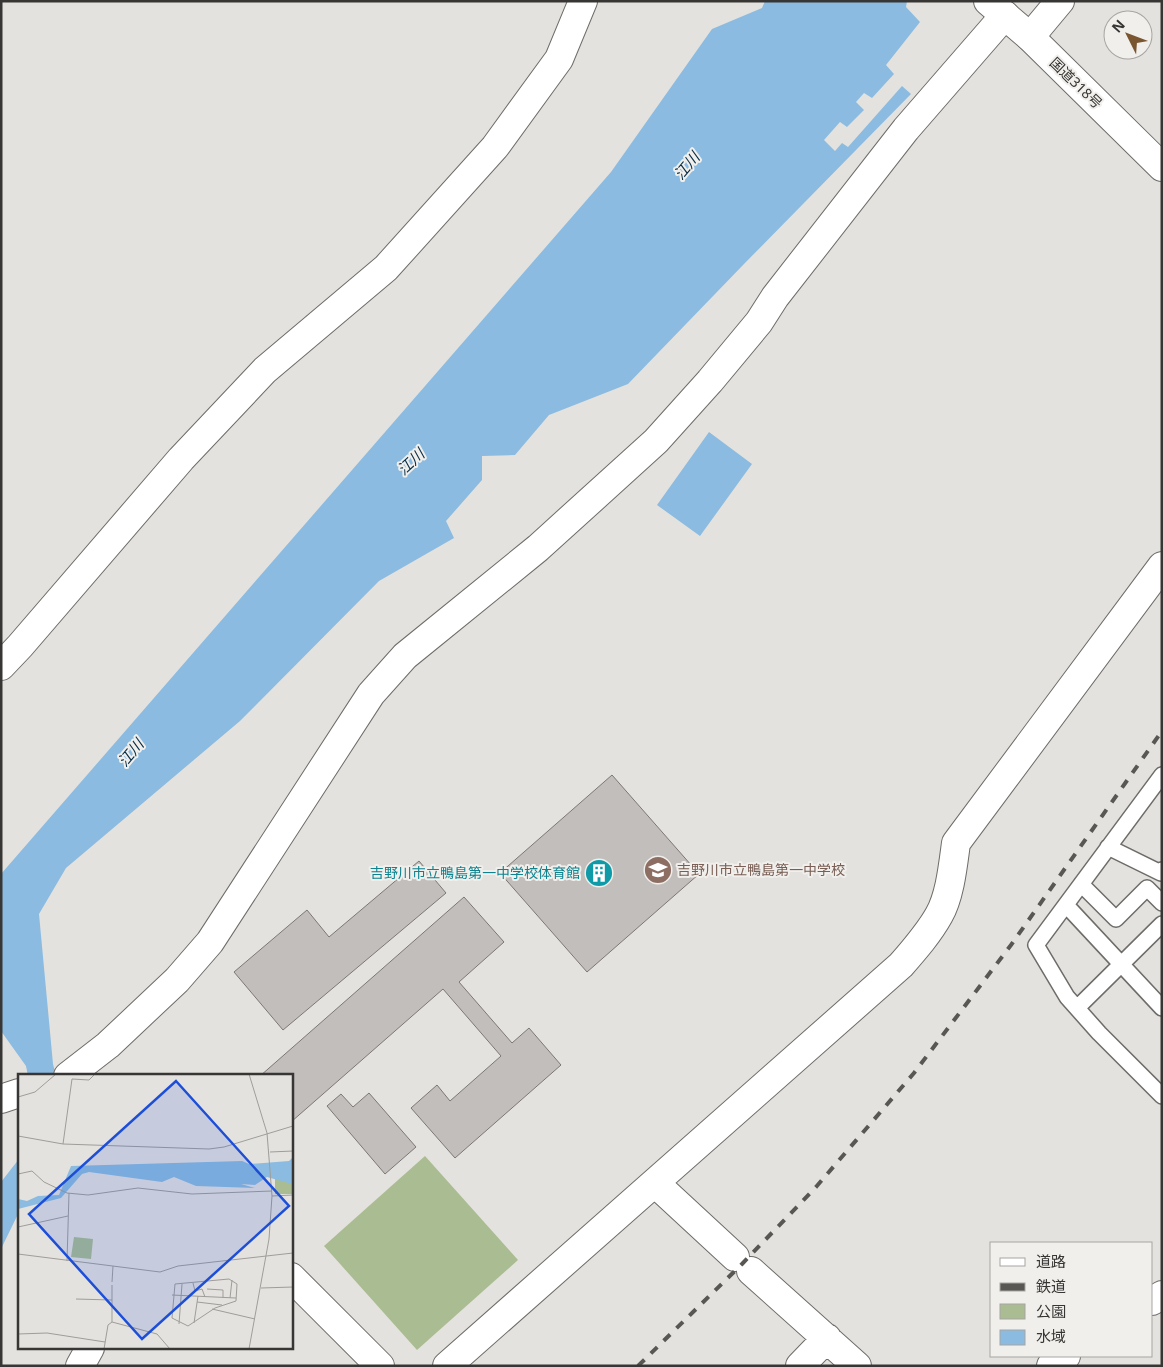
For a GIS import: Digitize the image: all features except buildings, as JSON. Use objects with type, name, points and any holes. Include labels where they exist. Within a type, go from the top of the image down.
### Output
[{"type":"main road","points":[[1,666],[181,459],[265,370],[386,268],[495,147],[559,59],[583,1]]},
{"type":"main road","points":[[1030,37],[1060,1]]},
{"type":"main road","points":[[80,1073],[170,986],[210,942],[371,694],[405,656],[538,548],[656,441],[710,381],[759,322],[781,290],[906,130],[997,8]]},
{"type":"main road","name":"国道318号","points":[[997,8],[1030,37],[1162,167]]},
{"type":"main road","points":[[447,1366],[901,965],[923,940],[940,914],[950,881],[956,843],[1162,566]]},
{"type":"main road","points":[[655,1183],[857,1366]]},
{"type":"main road","points":[[292,1278],[380,1366]]},
{"type":"main road","points":[[800,1366],[827,1338]]},
{"type":"main road","points":[[80,1366],[89,1350]]},
{"type":"main road","points":[[1051,1366],[1064,1357]]},
{"type":"lane","points":[[1162,775],[1036,945],[1067,997],[1138,1074],[1162,1096]]},
{"type":"lane","points":[[1108,847],[1161,873],[1162,870]]},
{"type":"lane","points":[[1082,884],[1116,919],[1147,888],[1162,903]]},
{"type":"lane","points":[[1066,905],[1162,1008]]},
{"type":"lane","points":[[1077,1008],[1162,924]]},
{"type":"green space","points":[[425,1156],[518,1260],[417,1350],[324,1246]]},
{"type":"water","name":"江川","points":[[765,1],[907,1],[906,7],[920,22],[886,65],[894,74],[872,98],[864,93],[856,102],[864,110],[847,127],[840,122],[824,140],[835,151],[842,143],[848,147],[902,86],[911,94],[628,384],[549,415],[515,455],[482,456],[482,480],[446,521],[454,538],[379,581],[240,721],[66,868],[39,914],[56,1074],[28,1074],[26,1066],[1,1031],[1,874],[611,172],[712,29],[762,8]]},
{"type":"water","points":[[709,432],[752,464],[700,536],[657,505]]},
{"type":"water","points":[[18,1160],[18,1214],[1,1249],[1,1182]]},
{"type":"railway","points":[[638,1366],[742,1264],[816,1187],[914,1073],[1011,945],[1162,731]]},
{"type":"place","name":"吉野川市立鴨島第一中学校","points":[[658,870]]},
{"type":"place","name":"吉野川市立鴨島第一中学校体育館","points":[[599,873]]}]
